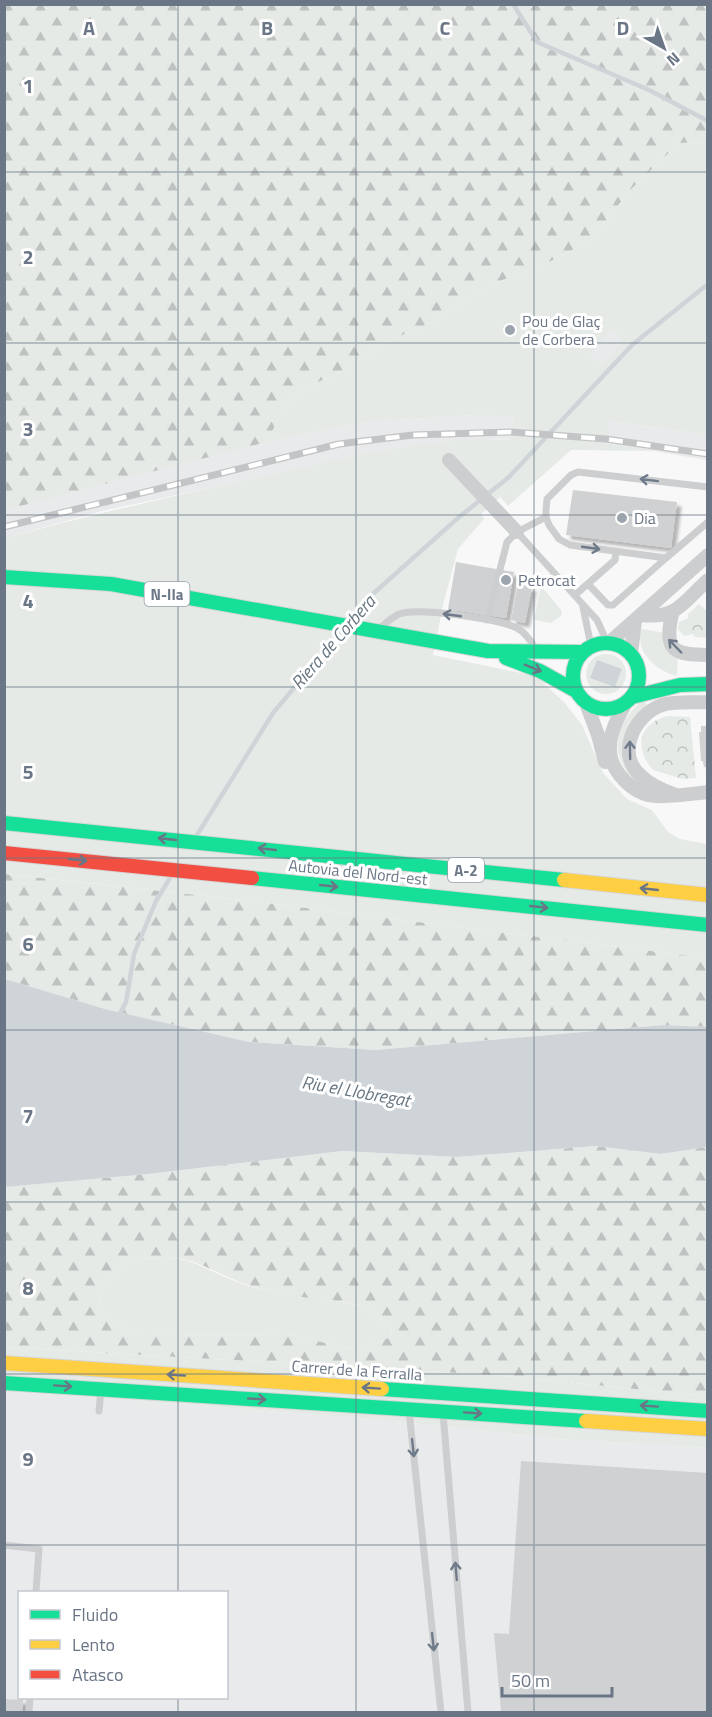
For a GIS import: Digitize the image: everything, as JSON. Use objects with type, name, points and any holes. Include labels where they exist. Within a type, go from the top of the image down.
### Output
[{"type":"main road","name":"N-IIa","points":[[4,578],[111,584],[488,651],[539,653],[587,649],[608,642]]},
{"type":"main road","points":[[608,642],[622,646],[656,673],[680,685]]},
{"type":"main road","points":[[576,691],[573,677],[574,667],[587,649]]},
{"type":"main road","name":"N-IIa","points":[[488,651],[540,671],[576,691],[586,703]]},
{"type":"main road","points":[[630,699],[640,673],[633,657]]},
{"type":"main road","points":[[586,703],[605,709],[620,706],[630,699],[680,685],[708,684]]},
{"type":"main road","name":"Autovia del Nord-est","points":[[4,823],[708,895]]},
{"type":"main road","name":"Autovia del Nord-est","points":[[4,853],[708,925]]},
{"type":"main road","name":"Carrer de la Ferralla","points":[[4,1363],[708,1411]]},
{"type":"main road","points":[[4,1383],[708,1429]]},
{"type":"street","points":[[449,460],[517,532]]},
{"type":"street","points":[[608,642],[708,555]]},
{"type":"street","points":[[707,580],[672,614],[668,639],[684,654],[708,655]]},
{"type":"street","points":[[638,618],[672,614]]},
{"type":"street","points":[[633,657],[638,618]]},
{"type":"street","points":[[630,699],[619,716],[612,735],[610,751],[615,767],[624,780],[632,787],[654,796],[708,792]]},
{"type":"street","points":[[669,794],[644,779],[631,765],[629,742],[633,730],[641,718],[663,705],[708,702]]},
{"type":"street","points":[[586,703],[598,735],[604,760],[618,786],[639,800],[650,803],[665,803],[669,794]]},
{"type":"lane","points":[[666,558],[570,545],[560,539],[546,517],[548,499],[571,475],[578,472],[708,487]]},
{"type":"lane","points":[[487,620],[507,542],[517,532],[546,517]]},
{"type":"lane","points":[[588,584],[608,605],[613,605],[708,522]]},
{"type":"lane","points":[[517,532],[597,620],[608,642]]},
{"type":"lane","points":[[575,595],[615,560],[616,551]]},
{"type":"lane","points":[[583,604],[587,649]]},
{"type":"lane","points":[[369,631],[397,615],[410,611],[487,620],[505,623],[520,629],[539,653]]},
{"type":"lane","points":[[99,1412],[103,1370]]},
{"type":"lane","points":[[408,1390],[408,1409],[441,1713]]},
{"type":"lane","points":[[443,1392],[468,1713]]},
{"type":"lane","points":[[4,1545],[39,1549],[36,1591]]},
{"type":"shaded area","points":[[613,330],[624,342],[601,365],[589,354]]},
{"type":"shaded area","points":[[474,415],[514,415],[511,440],[495,439],[403,447],[102,511],[5,538],[4,510],[266,442],[367,422]]},
{"type":"shaded area","points":[[608,421],[707,435],[707,460],[606,443]]},
{"type":"shaded area","points":[[4,1391],[384,1420],[558,1439],[707,1448],[707,1712],[5,1712]]},
{"type":"green space","points":[[4,5],[707,5],[707,142],[679,143],[630,190],[590,241],[545,264],[489,285],[434,321],[382,344],[344,370],[294,395],[281,413],[267,442],[5,510]]},
{"type":"green space","points":[[707,142],[707,435],[609,421],[606,443],[656,451],[571,450],[508,506],[500,497],[481,514],[484,519],[458,549],[433,655],[536,676],[564,702],[582,725],[603,773],[627,799],[652,810],[668,832],[680,839],[707,844],[707,958],[233,899],[5,874],[5,538],[144,503],[368,453],[454,441],[510,440],[514,416],[474,415],[367,422],[267,442],[281,413],[294,395],[303,389],[344,370],[382,344],[434,321],[489,285],[545,264],[590,241],[630,190],[679,143]],"holes":[[[613,330],[623,342],[601,364],[590,354]]]},
{"type":"green space","points":[[541,586],[562,611],[561,616],[551,623],[534,620]]},
{"type":"green space","points":[[699,604],[707,611],[707,638],[695,637],[693,634],[684,636],[678,629],[679,622],[688,618],[688,614]]},
{"type":"green space","points":[[642,629],[665,633],[678,654],[677,676],[662,670],[649,659],[641,645]]},
{"type":"green space","points":[[606,654],[620,660],[626,674],[620,688],[606,694],[592,688],[586,674],[592,660]]},
{"type":"green space","points":[[643,700],[648,706],[631,725],[626,740],[637,780],[635,781],[620,760],[618,739],[626,719]]},
{"type":"green space","points":[[668,716],[690,717],[696,778],[683,779],[653,770],[643,754],[641,746],[645,731],[650,724]]},
{"type":"green space","points":[[4,874],[233,899],[707,958],[707,1027],[664,1025],[376,1050],[249,1042],[105,1009],[5,979]]},
{"type":"green space","points":[[596,1146],[661,1154],[707,1147],[707,1396],[493,1375],[5,1347],[4,1187],[148,1174],[342,1151],[457,1157]],"holes":[[[150,1258],[186,1260],[262,1289],[282,1294],[346,1302],[362,1307],[376,1314],[392,1328],[391,1337],[350,1349],[289,1334],[144,1335],[114,1323],[101,1309],[99,1300],[101,1290],[108,1279],[125,1263]]]},
{"type":"green space","points":[[166,1258],[191,1262],[256,1288],[282,1294],[340,1301],[362,1307],[374,1313],[392,1328],[391,1337],[350,1349],[289,1334],[144,1335],[123,1328],[106,1316],[99,1300],[101,1290],[116,1270],[125,1263],[135,1260]]},
{"type":"green space","points":[[4,1347],[493,1375],[707,1396],[707,1448],[558,1439],[384,1420],[5,1391]]},
{"type":"water","points":[[597,660],[622,669],[615,687],[590,678]]},
{"type":"water","name":"Riu el Llobregat","points":[[5,979],[105,1009],[249,1042],[376,1050],[664,1025],[707,1027],[707,1147],[661,1154],[596,1146],[457,1157],[342,1151],[148,1174],[5,1187]]},
{"type":"building","name":"Dia","points":[[573,490],[677,502],[671,548],[566,535]]},
{"type":"building","points":[[456,562],[514,572],[506,618],[448,609]]},
{"type":"building","points":[[518,584],[532,587],[525,623],[511,620]]},
{"type":"building","points":[[701,726],[708,726],[708,767],[704,767],[701,761],[699,732],[701,732]]},
{"type":"building","points":[[521,1461],[708,1473],[708,1712],[501,1712],[494,1633],[509,1634]]},
{"type":"building","points":[[4,1699],[23,1700],[22,1712],[4,1712]]},
{"type":"waterway","name":"Riera de Corbera","points":[[513,4],[537,42],[649,90],[708,121]]},
{"type":"waterway","name":"Riera de Corbera","points":[[350,620],[365,601],[458,518],[509,477],[632,345],[708,284]]},
{"type":"waterway","name":"Riera de Corbera","points":[[197,835],[273,713],[341,632]]},
{"type":"waterway","name":"Riera de Corbera","points":[[118,1017],[126,1002],[134,954],[156,901],[170,878]]},
{"type":"railway","points":[[4,527],[339,444],[413,435],[511,432],[606,439],[708,454]]},
{"type":"traffic: fast","points":[[4,577],[111,584],[488,651],[582,652]]},
{"type":"traffic: fast","points":[[600,643],[612,643],[624,648],[634,658],[639,676],[637,689],[624,704],[612,709],[600,709],[588,704],[578,694],[573,682],[573,670],[578,658],[588,648],[600,643]]},
{"type":"traffic: fast","points":[[506,658],[540,671],[576,691]]},
{"type":"traffic: fast","points":[[632,697],[680,685],[708,684]]},
{"type":"traffic: fast","points":[[4,823],[564,880]]},
{"type":"traffic: fast","points":[[252,878],[708,925]]},
{"type":"traffic: fast","points":[[4,1383],[586,1421]]},
{"type":"traffic: fast","points":[[382,1389],[708,1411]]},
{"type":"traffic: slow","points":[[564,880],[708,895]]},
{"type":"traffic: slow","points":[[4,1363],[382,1389]]},
{"type":"traffic: slow","points":[[586,1421],[708,1429]]},
{"type":"traffic: jam","points":[[4,853],[252,878]]},
{"type":"place","name":"Pou de Glaç de Corbera","points":[[510,330]]},
{"type":"place","name":"Dia","points":[[622,518]]},
{"type":"place","name":"Petrocat","points":[[506,580]]}]
